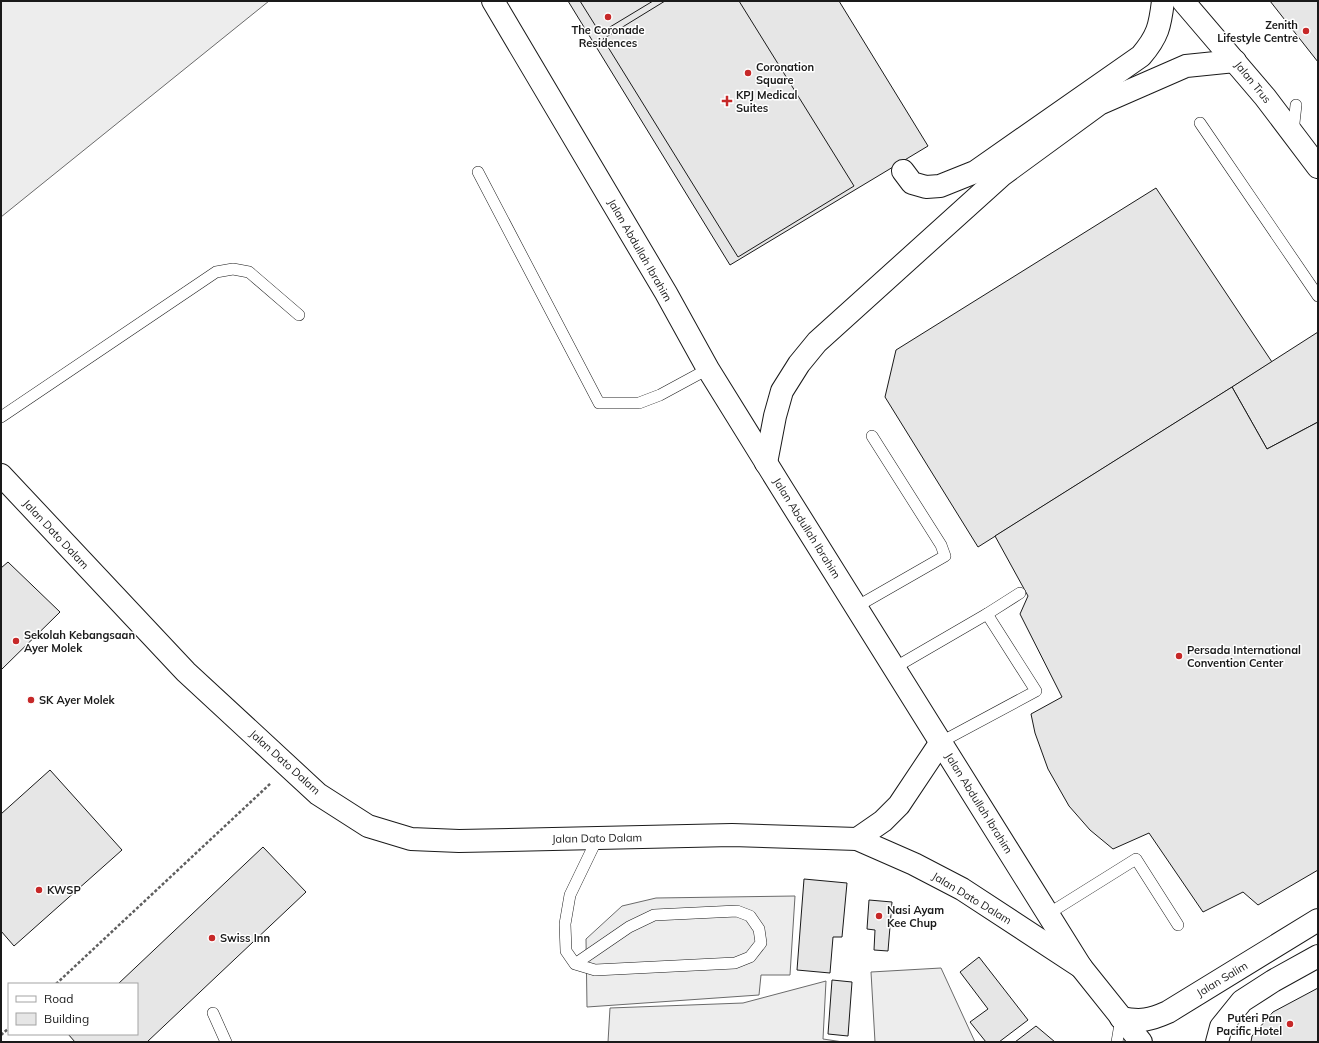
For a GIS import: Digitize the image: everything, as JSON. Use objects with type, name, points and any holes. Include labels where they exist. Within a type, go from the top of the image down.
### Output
[{"type":"street","name":"Jalan Abdullah Ibrahim","points":[[493,1],[666,293],[708,369],[766,463],[1082,967],[1141,1042]]},
{"type":"street","points":[[903,171],[912,183],[926,187],[940,186],[975,172],[1141,56],[1151,44],[1160,26],[1163,1]]},
{"type":"street","name":"Jalan Trus","points":[[1183,1],[1235,60],[1318,167]]},
{"type":"street","points":[[766,463],[775,416],[782,391],[799,364],[817,342],[1002,175],[1099,104],[1186,66],[1235,60]]},
{"type":"street","name":"Jalan Dato Dalam","points":[[1,475],[186,672],[318,794],[368,826],[411,839],[459,841],[732,835],[857,839],[914,864],[962,889],[1082,967]]},
{"type":"street","points":[[857,839],[883,821],[899,805],[941,742]]},
{"type":"street","name":"Jalan Salim","points":[[1121,1018],[1141,1020],[1156,1017],[1168,1012],[1318,920]]},
{"type":"street","points":[[1217,1042],[1221,1027],[1242,1001],[1273,981],[1318,956]]},
{"type":"lane","points":[[1293,134],[1296,105]]},
{"type":"lane","points":[[1200,123],[1318,296]]},
{"type":"lane","points":[[478,172],[599,402],[639,402],[660,395],[708,369]]},
{"type":"lane","points":[[1,417],[216,272],[233,269],[248,272],[299,315]]},
{"type":"lane","points":[[856,607],[945,556],[941,544],[872,436]]},
{"type":"lane","points":[[894,668],[1020,593]]},
{"type":"lane","points":[[941,742],[1036,691],[987,614]]},
{"type":"lane","points":[[575,964],[628,927],[654,915],[737,911],[750,916],[760,929],[761,943],[750,957],[735,963],[595,970],[575,964],[566,950],[565,924],[570,895],[598,837]]},
{"type":"lane","points":[[1048,914],[1136,859],[1178,925]]},
{"type":"lane","points":[[213,1013],[226,1042]]},
{"type":"lane","points":[[1117,1042],[1121,1018]]},
{"type":"path","points":[[57,983],[289,767]]},
{"type":"shaded area","points":[[1,1],[269,1],[1,217]]},
{"type":"shaded area","points":[[795,896],[790,975],[761,975],[759,995],[587,1007],[586,939],[622,906],[656,898]]},
{"type":"shaded area","points":[[941,968],[975,1042],[875,1042],[871,972]]},
{"type":"shaded area","points":[[826,981],[823,1039],[843,1042],[608,1042],[610,1008],[743,1003]]},
{"type":"building","name":"Coronation Square","points":[[568,1],[839,1],[928,146],[730,265]]},
{"type":"building","name":"The Coronade Residences","points":[[580,1],[653,1],[600,33]]},
{"type":"building","name":"Coronation Square","points":[[665,1],[739,1],[854,186],[738,257],[603,39]]},
{"type":"building","name":"Zenith Lifestyle Centre","points":[[1270,1],[1318,1],[1318,62]]},
{"type":"building","points":[[1156,188],[1272,362],[978,547],[885,397],[896,350]]},
{"type":"building","points":[[1318,332],[1318,422],[1267,449],[1232,387]]},
{"type":"building","name":"Persada International Convention Center","points":[[1232,387],[1267,449],[1318,422],[1318,870],[1258,905],[1243,892],[1203,912],[1149,833],[1113,849],[1090,830],[1069,806],[1048,769],[1035,733],[1031,714],[1062,697],[1020,614],[1028,596],[995,536]]},
{"type":"building","name":"Sekolah Kebangsaan Ayer Molek","points":[[8,562],[60,612],[1,670],[1,568]]},
{"type":"building","name":"KWSP","points":[[50,770],[122,850],[14,946],[1,931],[1,814]]},
{"type":"building","name":"Swiss Inn","points":[[263,847],[306,892],[147,1042],[75,1042],[69,1035],[138,1035],[138,983],[119,983]]},
{"type":"building","points":[[804,879],[847,883],[842,937],[833,937],[830,973],[797,970]]},
{"type":"building","name":"Nasi Ayam Kee Chup","points":[[869,900],[892,902],[888,951],[874,950],[875,930],[867,929]]},
{"type":"building","points":[[979,957],[1028,1020],[999,1042],[986,1042],[970,1022],[988,1009],[960,972]]},
{"type":"building","points":[[832,980],[852,982],[848,1036],[828,1034]]},
{"type":"building","name":"Puteri Pan Pacific Hotel","points":[[1318,988],[1318,1042],[1251,1042],[1252,1036],[1273,1012]]},
{"type":"building","points":[[1036,1026],[1055,1042],[1015,1042]]},
{"type":"place","name":"The Coronade Residences","points":[[608,17]]},
{"type":"place","name":"Zenith Lifestyle Centre","points":[[1306,31]]},
{"type":"place","name":"Coronation Square","points":[[748,73]]},
{"type":"place","name":"KPJ Medical Suites","points":[[727,101]]},
{"type":"place","name":"Sekolah Kebangsaan Ayer Molek","points":[[16,641]]},
{"type":"place","name":"Persada International Convention Center","points":[[1179,656]]},
{"type":"place","name":"SK Ayer Molek","points":[[31,700]]},
{"type":"place","name":"KWSP","points":[[39,890]]},
{"type":"place","name":"Nasi Ayam Kee Chup","points":[[879,916]]},
{"type":"place","name":"Swiss Inn","points":[[212,938]]},
{"type":"place","name":"Puteri Pan Pacific Hotel","points":[[1290,1024]]}]
